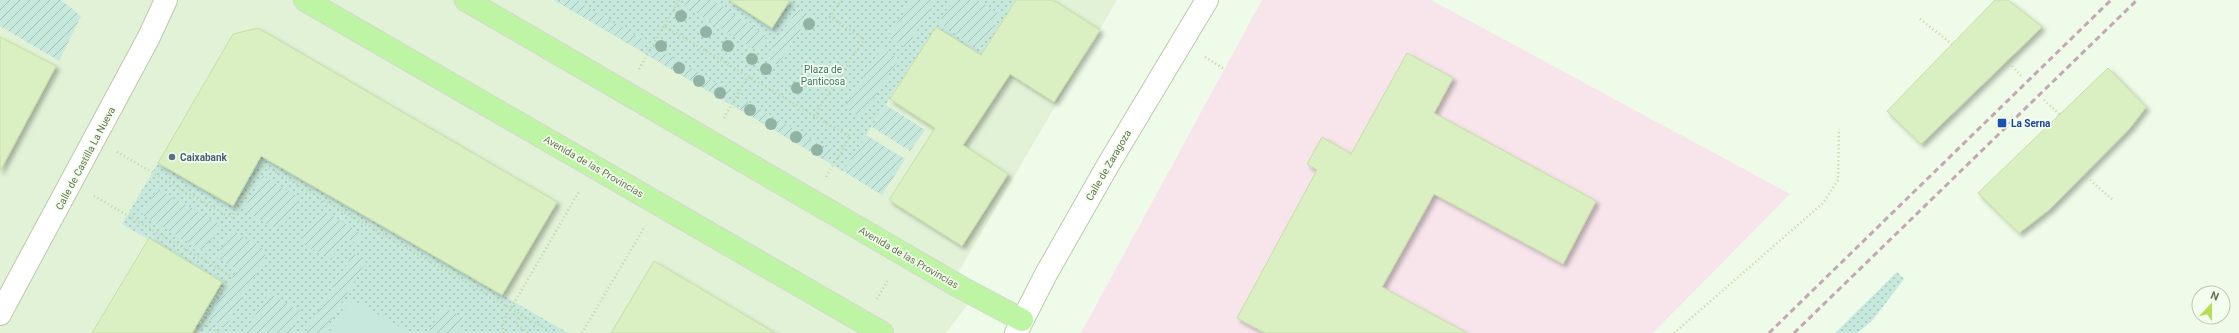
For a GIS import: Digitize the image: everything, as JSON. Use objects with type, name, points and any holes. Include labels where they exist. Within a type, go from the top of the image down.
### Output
[{"type":"main road","name":"Avenida de las Provincias","points":[[305,0],[882,333]]},
{"type":"main road","name":"Avenida de las Provincias","points":[[466,0],[812,200],[903,254],[1019,327]]},
{"type":"street","name":"Calle de Castilla La Nueva","points":[[0,314],[72,183],[149,37],[166,0]]},
{"type":"street","name":"Calle de Zaragoza","points":[[1019,327],[1108,165],[1207,0]]},
{"type":"path","points":[[626,92],[679,0]]},
{"type":"path","points":[[814,116],[864,39],[830,17],[841,0]]},
{"type":"path","points":[[1920,19],[1952,44]]},
{"type":"path","points":[[664,26],[850,138],[812,200]]},
{"type":"path","points":[[2007,60],[2022,77]]},
{"type":"path","points":[[710,141],[748,77]]},
{"type":"path","points":[[2044,100],[2060,114]]},
{"type":"path","points":[[1674,333],[1823,203],[1838,180],[1839,129]]},
{"type":"path","points":[[95,139],[231,218],[263,165],[553,333]]},
{"type":"path","points":[[503,333],[503,322],[594,166]]},
{"type":"path","points":[[2084,175],[2113,200]]},
{"type":"path","points":[[72,183],[230,275],[201,322],[219,333]]},
{"type":"path","points":[[582,333],[658,203]]},
{"type":"path","points":[[864,322],[903,254]]},
{"type":"path","points":[[521,315],[516,324],[529,333]]},
{"type":"shaded area","points":[[0,0],[1117,0],[955,278],[974,296],[946,333],[0,333]]},
{"type":"shaded area","points":[[1262,0],[1431,0],[1790,194],[1653,333],[1081,333]]},
{"type":"green space","points":[[0,0],[61,0],[81,16],[59,61],[0,26]]},
{"type":"green space","name":"Plaza de Panticosa","points":[[554,0],[729,0],[772,28],[790,0],[1016,0],[981,55],[936,27],[843,171]]},
{"type":"green space","points":[[554,0],[575,0],[646,41],[640,50]]},
{"type":"green space","points":[[687,0],[712,0],[767,36],[757,51],[684,5]]},
{"type":"green space","points":[[912,0],[937,0],[906,48],[888,37]]},
{"type":"green space","points":[[953,0],[977,0],[1001,15],[979,49],[939,22]]},
{"type":"green space","points":[[798,9],[809,16],[778,65],[766,57]]},
{"type":"green space","points":[[657,48],[731,92],[725,101],[651,57]]},
{"type":"green space","points":[[882,48],[899,59],[861,118],[844,107]]},
{"type":"green space","points":[[743,99],[832,151],[826,161],[738,108]]},
{"type":"green space","points":[[886,105],[925,130],[910,151],[872,127]]},
{"type":"green space","points":[[866,135],[905,159],[882,195],[843,171]]},
{"type":"green space","points":[[248,148],[568,333],[203,333],[195,328],[222,282],[122,224],[158,163]]},
{"type":"green space","points":[[263,176],[300,198],[286,222],[274,228],[243,210]]},
{"type":"green space","points":[[157,189],[220,224],[204,251],[142,215]]},
{"type":"green space","points":[[321,214],[331,215],[362,234],[356,243],[344,237],[331,260],[300,242],[314,219]]},
{"type":"green space","points":[[232,230],[264,249],[266,257],[225,328],[208,318],[237,270],[216,257]]},
{"type":"green space","points":[[353,254],[366,262],[323,333],[305,333]]},
{"type":"green space","points":[[1897,272],[1904,279],[1872,321],[1857,333],[1835,333]]},
{"type":"green space","points":[[269,293],[302,312],[289,333],[244,333]]},
{"type":"green space","points":[[350,298],[410,333],[329,333]]},
{"type":"green space","points":[[444,307],[465,319],[457,333],[428,333]]},
{"type":"building","points":[[729,0],[790,0],[772,28]]},
{"type":"building","points":[[1016,0],[1053,0],[1100,30],[1054,102],[1010,74],[963,145],[1008,174],[962,246],[889,200],[935,128],[890,99],[936,27],[981,55]]},
{"type":"building","points":[[1995,0],[2008,0],[2042,27],[1921,144],[1887,111]]},
{"type":"building","points":[[258,28],[557,202],[502,295],[261,156],[233,206],[158,163],[233,34]]},
{"type":"building","points":[[0,37],[56,66],[0,171]]},
{"type":"building","points":[[1407,53],[1453,78],[1434,113],[1596,201],[1563,264],[1434,194],[1382,287],[1467,333],[1265,333],[1237,318],[1317,170],[1307,164],[1322,137],[1351,154]]},
{"type":"building","points":[[2108,68],[2146,107],[2130,128],[2050,209],[2019,233],[1978,193]]},
{"type":"building","points":[[149,238],[222,282],[192,333],[92,333]]},
{"type":"building","points":[[654,261],[728,305],[775,333],[611,333]]},
{"type":"railway","points":[[1769,333],[2111,0]]},
{"type":"railway","points":[[1794,333],[2137,0]]},
{"type":"place","name":"La Serna","points":[[2002,123]]},
{"type":"place","name":"Caixabank","points":[[172,157]]}]
